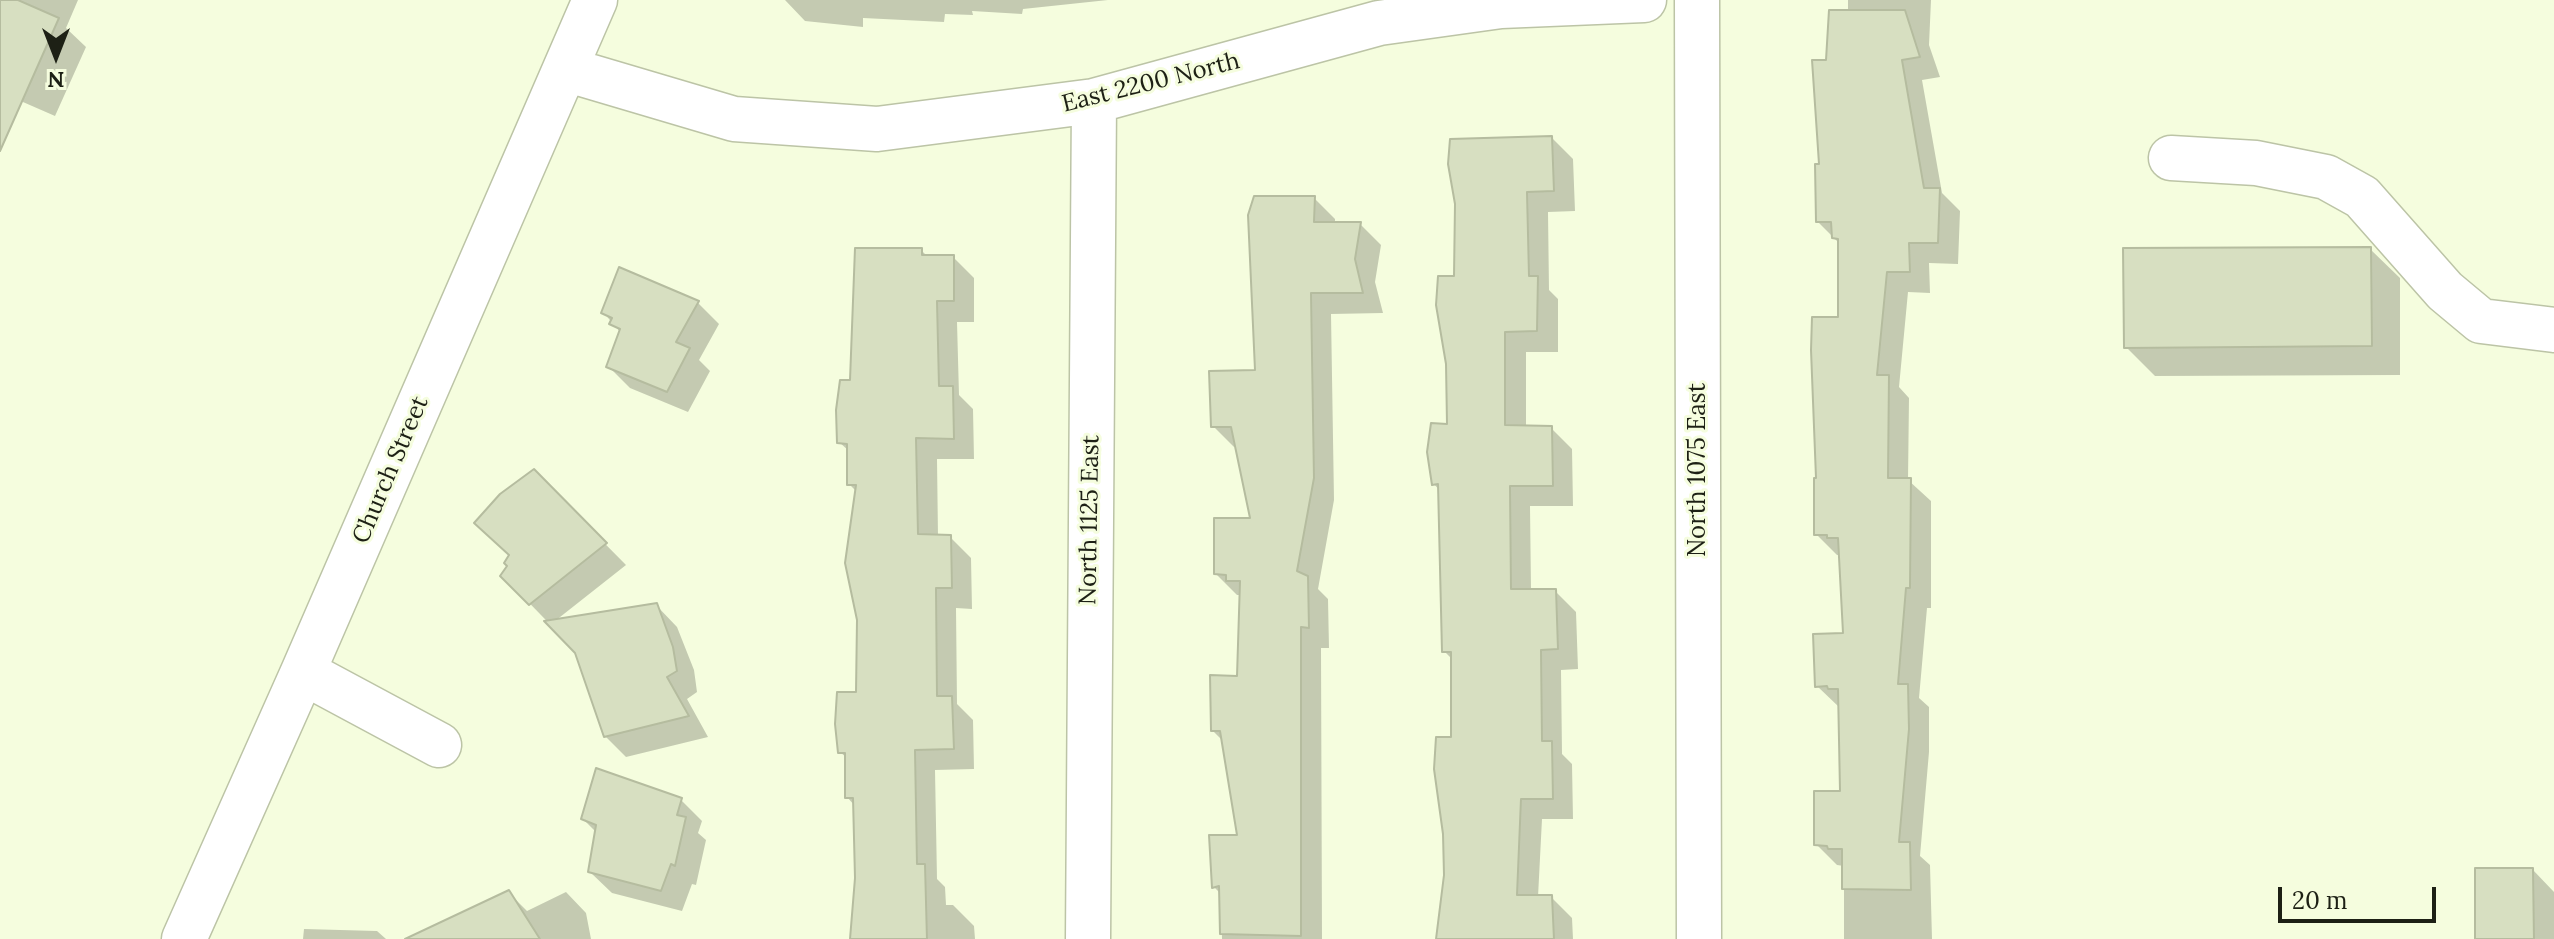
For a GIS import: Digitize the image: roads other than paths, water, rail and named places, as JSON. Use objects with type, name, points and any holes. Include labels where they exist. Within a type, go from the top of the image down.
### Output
[{"type":"street","name":"Church Street","points":[[184,939],[595,0]]},
{"type":"street","name":"East 2200 North","points":[[565,69],[734,119],[877,129],[1094,101],[1379,23],[1501,6],[1644,0]]},
{"type":"street","name":"North 1075 East","points":[[1697,0],[1699,939]]},
{"type":"street","name":"North 1125 East","points":[[1088,939],[1094,101]]},
{"type":"street","points":[[2171,158],[2256,163],[2326,177],[2362,197],[2445,291],[2481,321],[2554,330]]},
{"type":"street","points":[[303,672],[439,745]]}]
